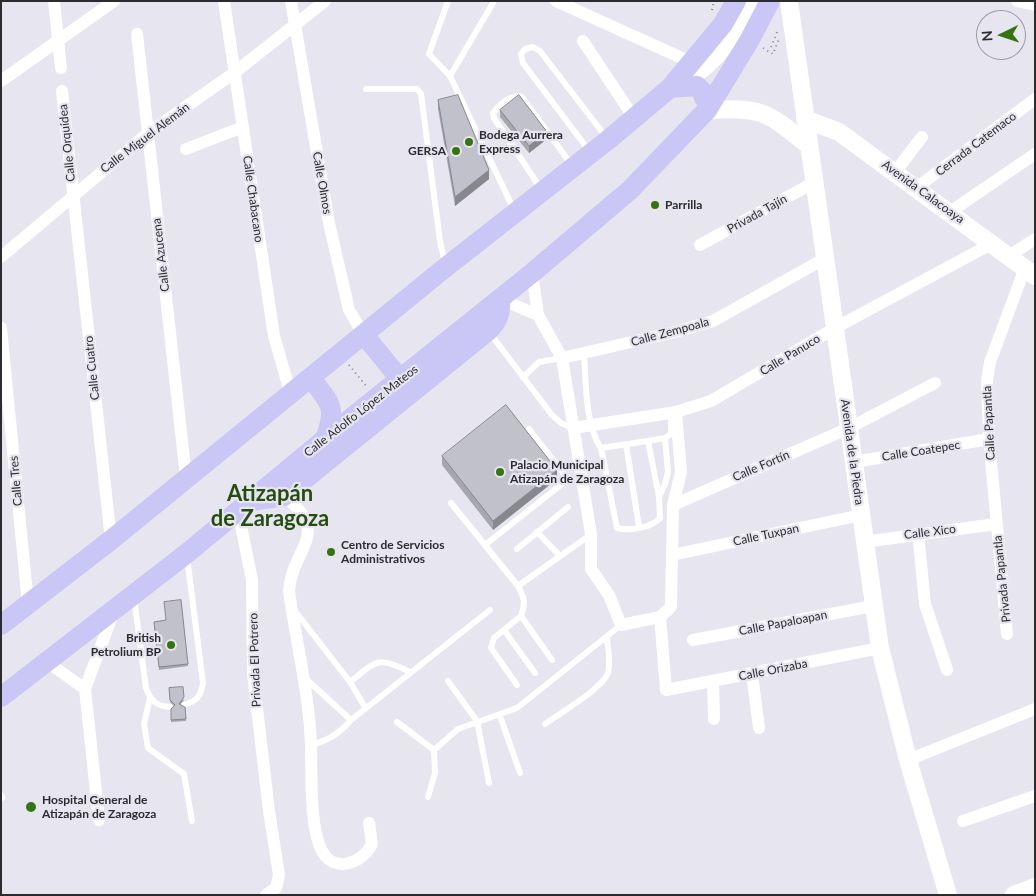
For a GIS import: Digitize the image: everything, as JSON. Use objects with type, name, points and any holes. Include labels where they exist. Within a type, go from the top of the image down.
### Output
[{"type":"main road","points":[[1,625],[111,540],[186,476],[311,379],[446,267],[608,140],[670,88],[693,63],[723,24],[736,1]]},
{"type":"main road","points":[[703,110],[742,34],[765,1]]},
{"type":"main road","points":[[703,110],[749,42],[770,1]]},
{"type":"main road","points":[[670,88],[697,86],[702,91],[703,110]]},
{"type":"main road","name":"Calle Adolfo López Mateos","points":[[328,447],[401,380],[630,190],[703,110]]},
{"type":"main road","points":[[1,697],[186,554],[288,469],[328,447],[488,331],[496,324],[501,313],[500,299]]},
{"type":"main road","points":[[364,334],[401,380]]},
{"type":"main road","points":[[245,506],[284,496],[328,447],[332,422],[331,406],[311,379]]},
{"type":"street","points":[[54,1],[61,68]]},
{"type":"street","points":[[1,82],[114,1]]},
{"type":"street","name":"Calle Chabacano","points":[[224,1],[274,336],[291,394]]},
{"type":"street","name":"Calle Olmos","points":[[291,1],[329,224],[344,295],[352,317],[364,334]]},
{"type":"street","name":"Calle Miguel Alemán","points":[[1,257],[147,134],[234,73],[326,1]]},
{"type":"street","points":[[556,1],[693,63]]},
{"type":"street","points":[[670,88],[694,77],[709,65],[754,1]]},
{"type":"street","name":"Avenida de la Piedra","points":[[789,1],[880,648],[908,760],[948,895]]},
{"type":"street","points":[[1017,1],[1035,5]]},
{"type":"street","name":"Calle Azucena","points":[[137,34],[186,476]]},
{"type":"street","points":[[583,42],[634,118]]},
{"type":"street","name":"Calle Orquídea","points":[[62,91],[72,196]]},
{"type":"street","name":"Cerrada Catemaco","points":[[916,188],[1035,99]]},
{"type":"street","points":[[703,110],[742,108],[758,111],[775,118],[808,145]]},
{"type":"street","name":"Avenida Calacoaya","points":[[805,119],[839,132],[993,243],[1030,272]]},
{"type":"street","points":[[186,150],[243,127]]},
{"type":"street","points":[[895,172],[922,136]]},
{"type":"street","points":[[950,212],[1035,154]]},
{"type":"street","name":"Privada Tajín","points":[[700,245],[814,183]]},
{"type":"street","name":"Calle Cuatro","points":[[72,196],[111,540]]},
{"type":"street","points":[[1009,256],[1035,239]]},
{"type":"street","name":"Calle Panuco","points":[[573,428],[674,412],[711,401],[834,328],[993,243]]},
{"type":"street","name":"Calle Zempoala","points":[[562,358],[675,332],[713,321],[824,259]]},
{"type":"street","name":"Calle Papantla","points":[[996,524],[989,440],[987,381],[990,362],[1030,272]]},
{"type":"street","points":[[532,273],[538,315],[562,358],[591,534],[591,570],[608,595],[621,625],[660,617],[671,608],[673,505],[681,472],[674,412]]},
{"type":"street","points":[[500,299],[538,315]]},
{"type":"street","name":"Calle Tres","points":[[1,328],[28,604]]},
{"type":"street","name":"Calle Fortín","points":[[673,505],[849,428],[935,383]]},
{"type":"street","name":"Calle Coatepec","points":[[854,462],[989,440]]},
{"type":"street","points":[[284,496],[300,509],[307,521],[308,536],[304,550],[290,577],[291,606],[304,677],[311,745],[310,787],[318,838],[322,851],[330,860],[339,864],[350,864],[362,858],[369,852],[372,844],[369,823]]},
{"type":"street","name":"Privada El Potrero","points":[[245,506],[252,580],[253,674],[269,811],[279,875],[276,888],[266,895]]},
{"type":"street","name":"Calle Tuxpan","points":[[672,555],[861,515]]},
{"type":"street","name":"Calle Xico","points":[[864,542],[918,533],[996,524]]},
{"type":"street","name":"Privada Papantla","points":[[996,524],[1007,634]]},
{"type":"street","points":[[918,533],[925,604],[947,670]]},
{"type":"street","name":"Calle Papaloapan","points":[[693,640],[873,606]]},
{"type":"street","points":[[99,820],[85,689],[115,609]]},
{"type":"street","name":"Calle Orizaba","points":[[660,617],[666,690],[880,648]]},
{"type":"street","points":[[46,661],[85,689]]},
{"type":"street","points":[[752,674],[759,728]]},
{"type":"street","points":[[713,681],[714,719]]},
{"type":"street","points":[[908,760],[1035,709]]},
{"type":"street","points":[[963,821],[1035,796]]},
{"type":"street","points":[[1014,895],[1035,887]]},
{"type":"lane","points":[[448,1],[429,54],[450,76],[516,213]]},
{"type":"lane","points":[[450,76],[493,3]]},
{"type":"lane","points":[[591,153],[523,63],[521,54],[525,49],[534,47],[540,51],[608,140]]},
{"type":"lane","points":[[366,89],[413,88],[417,89],[421,94],[440,241],[446,267]]},
{"type":"lane","points":[[542,192],[494,118],[493,113],[496,108],[511,97],[522,97],[574,167]]},
{"type":"lane","points":[[488,331],[552,415],[561,423],[573,428]]},
{"type":"lane","points":[[584,353],[591,425],[595,441],[601,448],[617,528],[623,530],[655,524],[660,518],[659,497],[648,440]]},
{"type":"lane","points":[[523,377],[540,362],[562,358]]},
{"type":"lane","points":[[601,448],[665,438],[671,434],[674,412]]},
{"type":"lane","points":[[485,545],[562,484],[565,479],[564,474],[529,429]]},
{"type":"lane","points":[[659,497],[666,484],[668,472],[665,438]]},
{"type":"lane","points":[[626,444],[639,527]]},
{"type":"lane","points":[[451,503],[524,596],[525,606],[521,616],[494,638],[490,648],[517,685]]},
{"type":"lane","points":[[517,549],[568,507]]},
{"type":"lane","points":[[537,532],[559,555]]},
{"type":"lane","points":[[518,586],[591,534]]},
{"type":"lane","points":[[184,705],[193,702],[201,695],[203,683],[186,554]]},
{"type":"lane","points":[[133,595],[146,688],[150,698],[156,704],[170,707]]},
{"type":"lane","points":[[291,606],[350,682],[365,707]]},
{"type":"lane","points":[[311,745],[326,741],[339,734],[365,707],[490,610]]},
{"type":"lane","points":[[521,616],[552,660]]},
{"type":"lane","points":[[434,750],[458,729],[477,721],[500,716],[517,708],[621,625]]},
{"type":"lane","points":[[504,630],[535,673]]},
{"type":"lane","points":[[545,724],[600,684],[607,675],[610,662],[607,638]]},
{"type":"lane","points":[[350,682],[374,664],[382,661],[389,661],[410,672]]},
{"type":"lane","points":[[304,677],[351,720]]},
{"type":"lane","points":[[448,681],[477,721],[488,783]]},
{"type":"lane","points":[[150,698],[144,724],[148,748],[184,774],[192,821]]},
{"type":"lane","points":[[500,716],[520,773]]},
{"type":"lane","points":[[397,722],[434,750]]},
{"type":"lane","points":[[428,797],[435,773],[434,750]]},
{"type":"path","points":[[771,47],[779,28]]},
{"type":"path","points":[[749,42],[773,54],[780,38]]},
{"type":"path","points":[[344,358],[368,389]]},
{"type":"building","points":[[458,95],[489,170],[455,197],[438,100]]},
{"type":"building","points":[[519,95],[547,132],[529,146],[500,110]]},
{"type":"building","name":"Palacio Municipal Atizapán de Zaragoza","points":[[506,405],[557,470],[493,521],[442,456]]},
{"type":"building","name":"British Petrolium BP","points":[[181,600],[188,664],[159,667],[154,622],[166,620],[164,602]]},
{"type":"building","name":"British Petrolium BP","points":[[183,687],[184,697],[179,704],[185,707],[186,719],[171,720],[171,709],[175,705],[170,700],[169,688]]},
{"type":"place","name":"Bodega Aurrera Express","points":[[469,142]]},
{"type":"place","name":"GERSA","points":[[456,151]]},
{"type":"place","name":"Parrilla","points":[[655,205]]},
{"type":"place","name":"Palacio Municipal Atizapán de Zaragoza","points":[[500,472]]},
{"type":"place","name":"Centro de Servicios Administrativos","points":[[331,552]]},
{"type":"place","name":"British Petrolium BP","points":[[171,645]]},
{"type":"place","name":"Hospital General de Atizapán de Zaragoza","points":[[31,807]]},
{"type":"district","name":"Atizapán de Zaragoza","points":[[270,506]]}]
